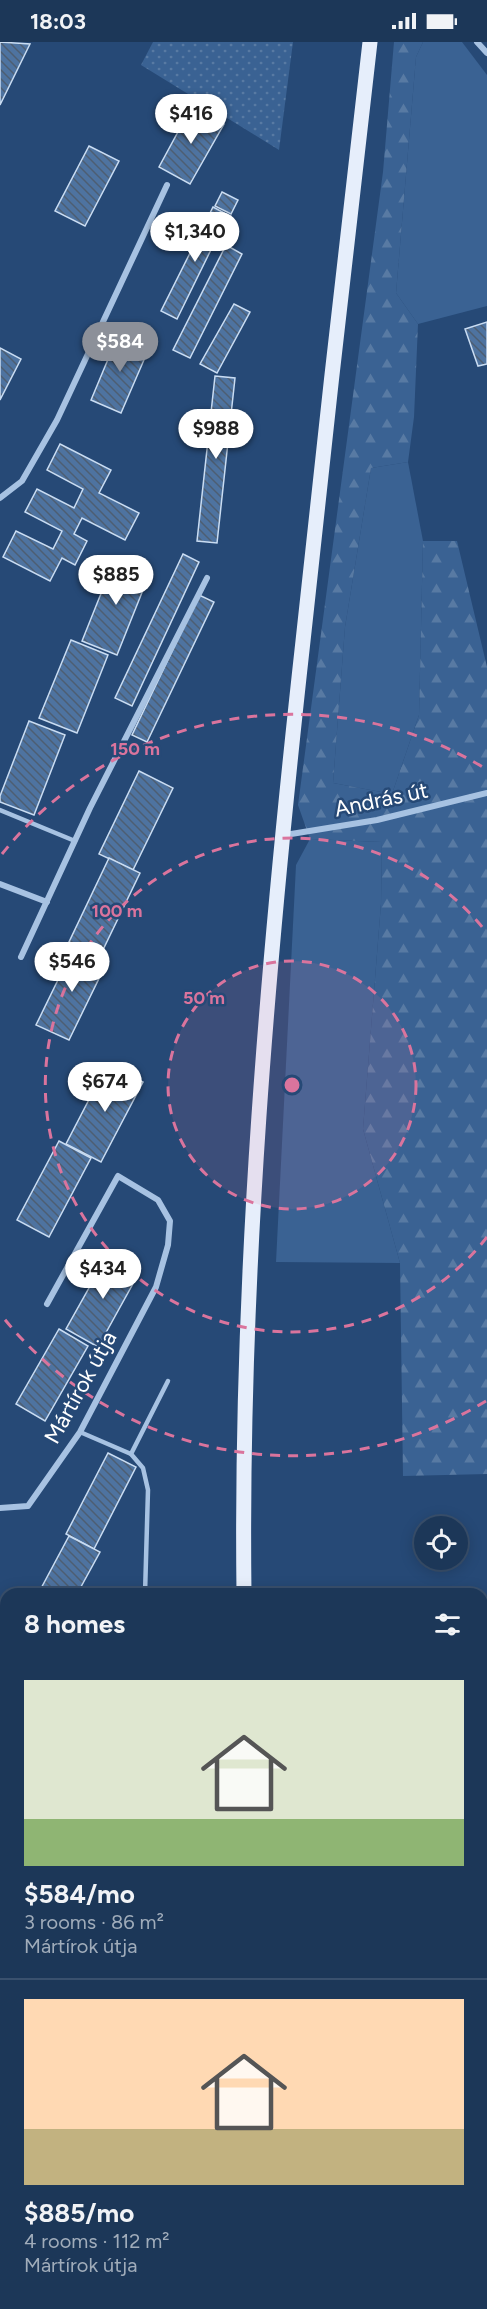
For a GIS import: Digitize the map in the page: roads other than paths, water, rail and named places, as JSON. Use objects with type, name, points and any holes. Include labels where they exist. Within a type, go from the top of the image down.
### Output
[{"type":"main road","points":[[244,1588],[243,1522],[250,1265],[261,1088],[282,835],[370,42]]},
{"type":"street","points":[[477,42],[487,53]]},
{"type":"street","points":[[0,498],[22,481],[57,420],[167,185]]},
{"type":"street","points":[[21,957],[75,841],[207,578]]},
{"type":"street","name":"András út","points":[[282,835],[377,820],[487,793]]},
{"type":"street","points":[[0,884],[47,902]]},
{"type":"street","name":"Mártírok útja","points":[[0,1508],[28,1506],[80,1432],[156,1287],[168,1245],[170,1221],[158,1200],[118,1176],[47,1304]]},
{"type":"lane","points":[[0,810],[75,841]]},
{"type":"lane","points":[[131,1454],[168,1381]]},
{"type":"lane","points":[[80,1432],[131,1454],[143,1468],[148,1490],[145,1588]]}]
